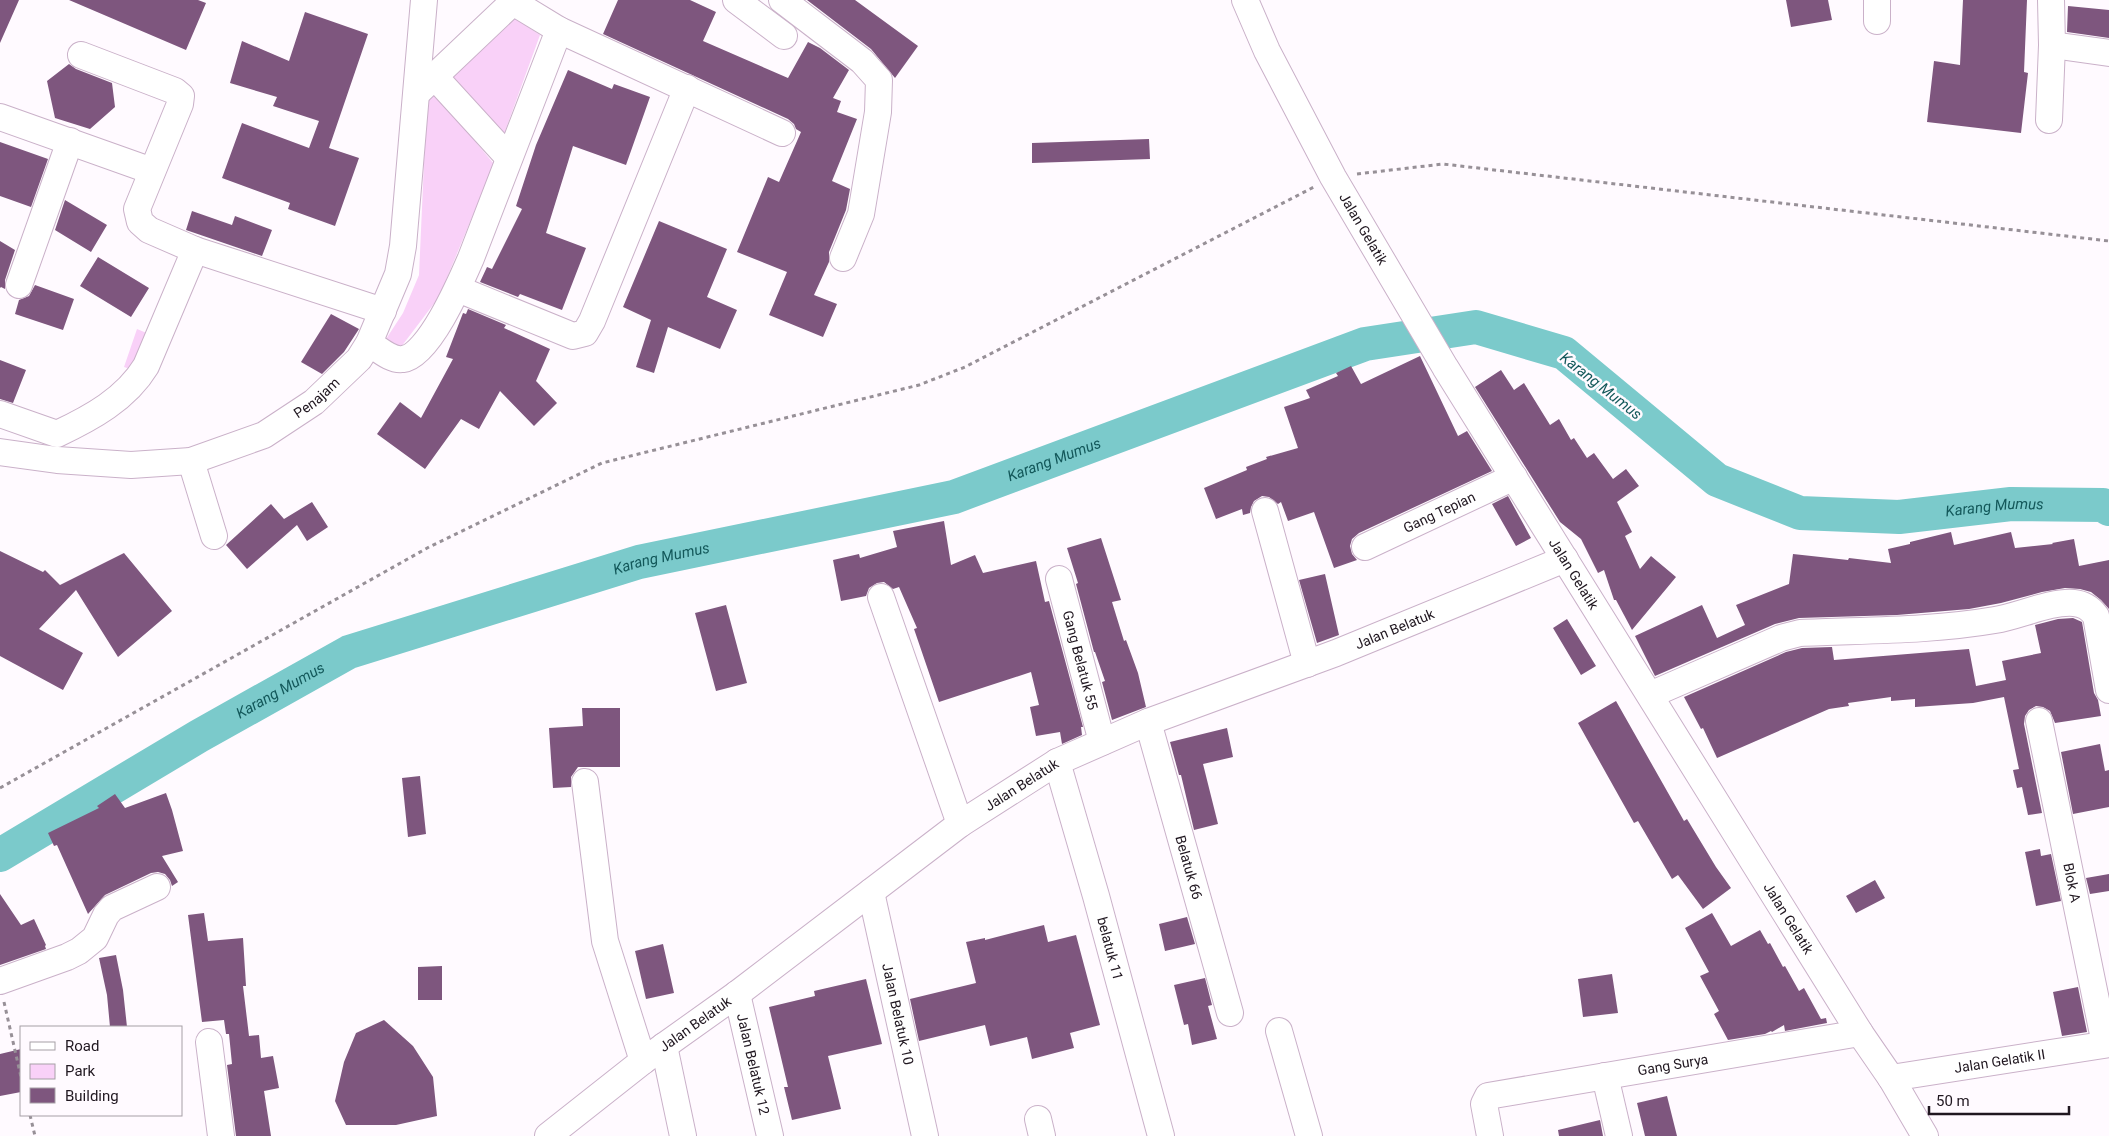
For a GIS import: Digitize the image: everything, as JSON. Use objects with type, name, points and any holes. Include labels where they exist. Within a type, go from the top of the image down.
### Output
[{"type":"street","name":"Penajam","points":[[0,452],[57,460],[131,465],[191,461],[264,435],[314,402],[359,358],[369,343],[398,274],[426,85],[424,0]]},
{"type":"street","points":[[736,0],[784,36]]},
{"type":"street","points":[[782,0],[862,61],[879,80],[878,112],[860,214],[843,258]]},
{"type":"street","name":"Jalan Gelatik","points":[[1244,0],[1267,51],[1333,177],[1445,366],[1860,1033],[1891,1078],[1925,1136]]},
{"type":"street","points":[[2049,120],[2052,45],[2051,0]]},
{"type":"street","points":[[509,158],[426,85],[514,1],[559,30],[782,133]]},
{"type":"street","points":[[369,343],[393,359],[403,360],[414,356],[433,333],[458,289],[559,30]]},
{"type":"street","points":[[2052,45],[2109,53]]},
{"type":"street","points":[[81,55],[176,91],[181,96],[180,104],[137,209],[140,222],[149,230],[195,250],[383,311]]},
{"type":"street","points":[[458,289],[573,336],[585,333],[592,321],[687,88]]},
{"type":"street","points":[[0,117],[152,171]]},
{"type":"street","points":[[19,285],[70,141]]},
{"type":"street","points":[[0,414],[57,434],[83,422],[110,404],[137,381],[146,366],[195,250]]},
{"type":"street","points":[[57,434],[57,460]]},
{"type":"street","points":[[191,461],[214,536]]},
{"type":"street","name":"Gang Tepian","points":[[1364,547],[1514,477]]},
{"type":"street","points":[[1265,511],[1307,664]]},
{"type":"street","name":"Jalan Belatuk","points":[[548,1136],[664,1046],[737,994],[960,824],[1057,762],[1148,722],[1307,664],[1566,559]]},
{"type":"street","name":"Gang Belatuk 55","points":[[1059,579],[1102,742]]},
{"type":"street","points":[[881,597],[960,824]]},
{"type":"street","points":[[1650,695],[1781,638],[1800,633],[1934,628],[1996,620],[2050,606],[2073,603],[2090,608],[2096,616],[2109,690]]},
{"type":"street","name":"Blok A","points":[[2039,721],[2107,1044]]},
{"type":"street","name":"Belatuk 66","points":[[1148,722],[1230,1013]]},
{"type":"street","name":"belatuk 11","points":[[1057,762],[1096,896],[1161,1136]]},
{"type":"street","points":[[585,782],[605,941],[643,1062]]},
{"type":"street","points":[[1,988],[79,951],[95,938],[106,915],[112,908],[157,887]]},
{"type":"street","name":"Jalan Belatuk 10","points":[[871,892],[925,1136]]},
{"type":"street","name":"Jalan Belatuk 12","points":[[737,994],[770,1136]]},
{"type":"street","points":[[1279,1031],[1310,1136]]},
{"type":"street","name":"Gang Surya","points":[[1490,1136],[1484,1104],[1486,1098],[1860,1033]]},
{"type":"street","points":[[209,1042],[221,1136]]},
{"type":"street","name":"Jalan Gelatik II","points":[[1891,1078],[2107,1044]]},
{"type":"street","points":[[664,1046],[683,1136]]},
{"type":"street","points":[[1605,1076],[1618,1136]]},
{"type":"path","points":[[0,788],[429,547],[602,463],[919,385],[965,367],[1333,177],[1442,164],[2109,241]]},
{"type":"path","points":[[1,988],[20,1073]]},
{"type":"path","points":[[30,1116],[35,1136]]},
{"type":"green space","points":[[514,18],[540,35],[504,134],[452,77]]},
{"type":"green space","points":[[434,92],[494,164],[439,297],[401,347],[386,339],[403,313],[419,275],[427,95]]},
{"type":"green space","points":[[137,329],[149,334],[136,371],[124,367]]},
{"type":"building","points":[[0,0],[19,0],[0,43]]},
{"type":"building","points":[[69,0],[198,0],[206,3],[186,50]]},
{"type":"building","points":[[618,0],[690,0],[716,12],[703,41],[788,78],[808,42],[820,48],[849,70],[833,98],[841,101],[837,112],[857,119],[832,181],[850,189],[846,210],[829,252],[829,262],[814,295],[837,304],[823,337],[769,315],[787,272],[737,252],[768,177],[779,182],[801,132],[788,119],[603,34]]},
{"type":"building","points":[[807,0],[855,0],[918,46],[895,78],[871,49]]},
{"type":"building","points":[[1786,0],[1828,0],[1832,20],[1791,27]]},
{"type":"building","points":[[1963,0],[2027,0],[2024,72],[2028,73],[2021,133],[1927,122],[1934,61],[1960,65]]},
{"type":"building","points":[[2068,6],[2109,10],[2109,38],[2067,32]]},
{"type":"building","points":[[305,12],[368,34],[329,148],[359,158],[335,226],[288,209],[290,203],[222,178],[242,123],[309,148],[319,121],[273,106],[277,97],[230,83],[242,41],[289,61]]},
{"type":"building","points":[[69,64],[76,69],[112,83],[115,107],[90,129],[55,118],[47,81]]},
{"type":"building","points":[[568,70],[612,89],[614,84],[650,97],[626,165],[573,146],[546,233],[586,248],[562,310],[520,294],[518,297],[480,282],[487,267],[492,269],[522,209],[516,206],[536,145]]},
{"type":"building","points":[[1149,139],[1150,159],[1032,163],[1032,143]]},
{"type":"building","points":[[0,142],[48,159],[31,207],[0,196]]},
{"type":"building","points":[[65,200],[107,225],[91,252],[55,230]]},
{"type":"building","points":[[192,211],[232,225],[235,216],[272,230],[262,256],[186,230]]},
{"type":"building","points":[[659,221],[727,249],[707,297],[737,310],[720,349],[668,327],[654,373],[636,367],[651,320],[623,307]]},
{"type":"building","points":[[0,241],[15,250],[5,280],[5,289],[0,288]]},
{"type":"building","points":[[98,257],[149,288],[131,317],[80,286]]},
{"type":"building","points":[[35,285],[74,299],[63,330],[15,314],[19,300],[29,296]]},
{"type":"building","points":[[468,309],[506,325],[504,328],[550,349],[536,381],[557,403],[534,426],[500,391],[479,429],[461,419],[425,469],[377,434],[400,402],[421,418],[453,359],[446,357],[463,313],[466,314]]},
{"type":"building","points":[[331,314],[359,329],[344,352],[322,374],[301,362]]},
{"type":"building","points":[[1420,356],[1458,436],[1467,431],[1492,471],[1359,533],[1352,539],[1350,546],[1352,554],[1357,560],[1334,568],[1314,512],[1288,521],[1281,502],[1278,504],[1269,497],[1262,496],[1254,501],[1250,513],[1243,515],[1242,509],[1216,519],[1204,488],[1247,470],[1246,467],[1267,459],[1266,457],[1298,448],[1284,407],[1310,398],[1306,390],[1338,376],[1336,373],[1351,366],[1361,384]]},
{"type":"building","points":[[0,360],[26,370],[13,403],[0,399]]},
{"type":"building","points":[[1501,370],[1514,390],[1524,383],[1550,425],[1559,419],[1571,440],[1574,438],[1587,458],[1594,453],[1613,479],[1626,469],[1639,486],[1617,502],[1632,532],[1625,536],[1640,569],[1651,556],[1676,577],[1632,630],[1616,600],[1614,600],[1604,570],[1598,573],[1581,539],[1560,522],[1475,387]]},
{"type":"building","points":[[1508,496],[1531,538],[1516,546],[1492,504]]},
{"type":"building","points":[[312,502],[328,527],[307,541],[297,525],[247,569],[226,545],[271,504],[284,519]]},
{"type":"building","points":[[944,521],[951,565],[975,555],[983,573],[1036,561],[1045,602],[1049,601],[1083,727],[1081,727],[1082,735],[1062,744],[1060,732],[1036,736],[1030,707],[1039,705],[1031,672],[939,702],[914,629],[917,628],[899,587],[893,589],[884,582],[877,583],[869,588],[866,596],[841,601],[833,560],[859,554],[860,558],[897,547],[893,531]]},
{"type":"building","points":[[1951,532],[1954,545],[2011,532],[2015,548],[2053,544],[2074,539],[2079,566],[2109,560],[2109,609],[2091,592],[2065,588],[1969,609],[1897,615],[1799,618],[1775,624],[1655,676],[1635,636],[1702,605],[1717,638],[1745,625],[1736,605],[1789,584],[1793,554],[1891,563],[1888,549]]},
{"type":"building","points":[[1101,538],[1121,600],[1112,602],[1124,641],[1126,640],[1138,673],[1146,707],[1112,720],[1102,682],[1105,681],[1094,652],[1076,584],[1078,583],[1067,548]]},
{"type":"building","points":[[0,551],[43,572],[45,570],[60,585],[124,553],[172,611],[118,657],[76,590],[39,629],[83,653],[63,690],[0,656]]},
{"type":"building","points":[[1325,574],[1339,635],[1317,643],[1299,580]]},
{"type":"building","points":[[726,605],[747,683],[716,691],[695,613]]},
{"type":"building","points":[[2073,618],[2082,622],[2094,693],[2098,700],[2101,716],[2055,723],[2050,711],[2036,706],[2029,710],[2025,716],[2024,724],[2042,813],[2028,815],[2022,787],[2017,788],[2013,770],[2019,769],[2004,697],[1973,703],[1915,707],[1915,699],[1891,701],[1891,697],[1848,703],[1849,706],[1829,709],[1717,758],[1703,728],[1701,729],[1684,697],[1786,652],[1802,648],[1832,647],[1834,660],[1969,649],[1976,686],[2006,680],[2002,661],[2041,653],[2035,625],[2058,619]]},
{"type":"building","points":[[1567,619],[1596,666],[1581,675],[1553,628]]},
{"type":"building","points":[[1616,701],[1684,821],[1687,819],[1731,888],[1703,909],[1678,875],[1672,879],[1638,821],[1634,823],[1578,723]]},
{"type":"building","points":[[582,708],[620,708],[620,767],[578,767],[571,777],[571,787],[553,788],[549,728],[583,726]]},
{"type":"building","points":[[1227,728],[1233,757],[1203,764],[1218,824],[1194,830],[1181,775],[1179,775],[1170,742]]},
{"type":"building","points":[[2100,744],[2105,771],[2109,770],[2109,807],[2073,814],[2061,752]]},
{"type":"building","points":[[420,776],[426,834],[408,837],[402,778]]},
{"type":"building","points":[[166,793],[183,851],[162,856],[178,882],[172,886],[165,874],[151,873],[105,895],[88,914],[57,845],[54,846],[48,833],[99,808],[97,806],[115,794],[125,808]]},
{"type":"building","points":[[2040,849],[2041,856],[2051,854],[2061,901],[2036,906],[2025,852]]},
{"type":"building","points":[[2109,874],[2109,891],[2090,894],[2086,878]]},
{"type":"building","points":[[1875,880],[1885,898],[1856,913],[1846,896]]},
{"type":"building","points":[[0,894],[21,925],[34,919],[46,949],[0,965]]},
{"type":"building","points":[[204,913],[208,941],[243,938],[246,986],[243,986],[249,1036],[259,1035],[261,1058],[273,1056],[279,1088],[264,1091],[271,1136],[236,1136],[227,1065],[232,1064],[229,1034],[226,1034],[224,1020],[202,1022],[188,915]]},
{"type":"building","points":[[1712,913],[1731,946],[1760,930],[1768,944],[1770,943],[1783,967],[1785,966],[1799,991],[1804,988],[1821,1019],[1826,1018],[1827,1023],[1785,1031],[1784,1025],[1765,1034],[1728,1040],[1714,1014],[1719,1011],[1700,976],[1709,972],[1685,928]]},
{"type":"building","points":[[1187,917],[1195,944],[1165,951],[1159,924]]},
{"type":"building","points":[[1044,925],[1048,942],[1076,935],[1100,1025],[1070,1033],[1074,1048],[1032,1059],[1027,1037],[990,1046],[985,1025],[919,1041],[910,999],[976,983],[966,942],[985,938],[985,940]]},
{"type":"building","points":[[663,944],[674,993],[646,999],[635,951]]},
{"type":"building","points":[[116,955],[123,990],[127,1026],[110,1026],[107,995],[99,958]]},
{"type":"building","points":[[442,966],[442,1000],[418,1000],[418,967]]},
{"type":"building","points":[[1612,974],[1618,1013],[1583,1017],[1578,979]]},
{"type":"building","points":[[1205,978],[1212,1005],[1208,1006],[1217,1039],[1192,1045],[1188,1024],[1184,1025],[1174,985]]},
{"type":"building","points":[[866,979],[882,1044],[828,1056],[841,1109],[792,1120],[784,1087],[788,1087],[769,1007],[815,996],[814,991]]},
{"type":"building","points":[[2078,987],[2087,1032],[2062,1036],[2053,992]]},
{"type":"building","points":[[384,1020],[413,1046],[433,1077],[437,1116],[396,1125],[346,1125],[335,1101],[344,1062],[356,1033]]},
{"type":"building","points":[[20,1049],[20,1092],[0,1096],[0,1054]]},
{"type":"building","points":[[1667,1096],[1677,1136],[1645,1136],[1637,1103]]},
{"type":"building","points":[[1600,1120],[1603,1136],[1559,1136],[1558,1130]]},
{"type":"waterway","name":"Karang Mumus","points":[[0,855],[199,736],[349,652],[639,562],[954,497],[1365,344],[1476,327],[1564,353],[1717,480],[1800,513],[1899,517],[2011,504],[2103,505],[2109,509]]}]
